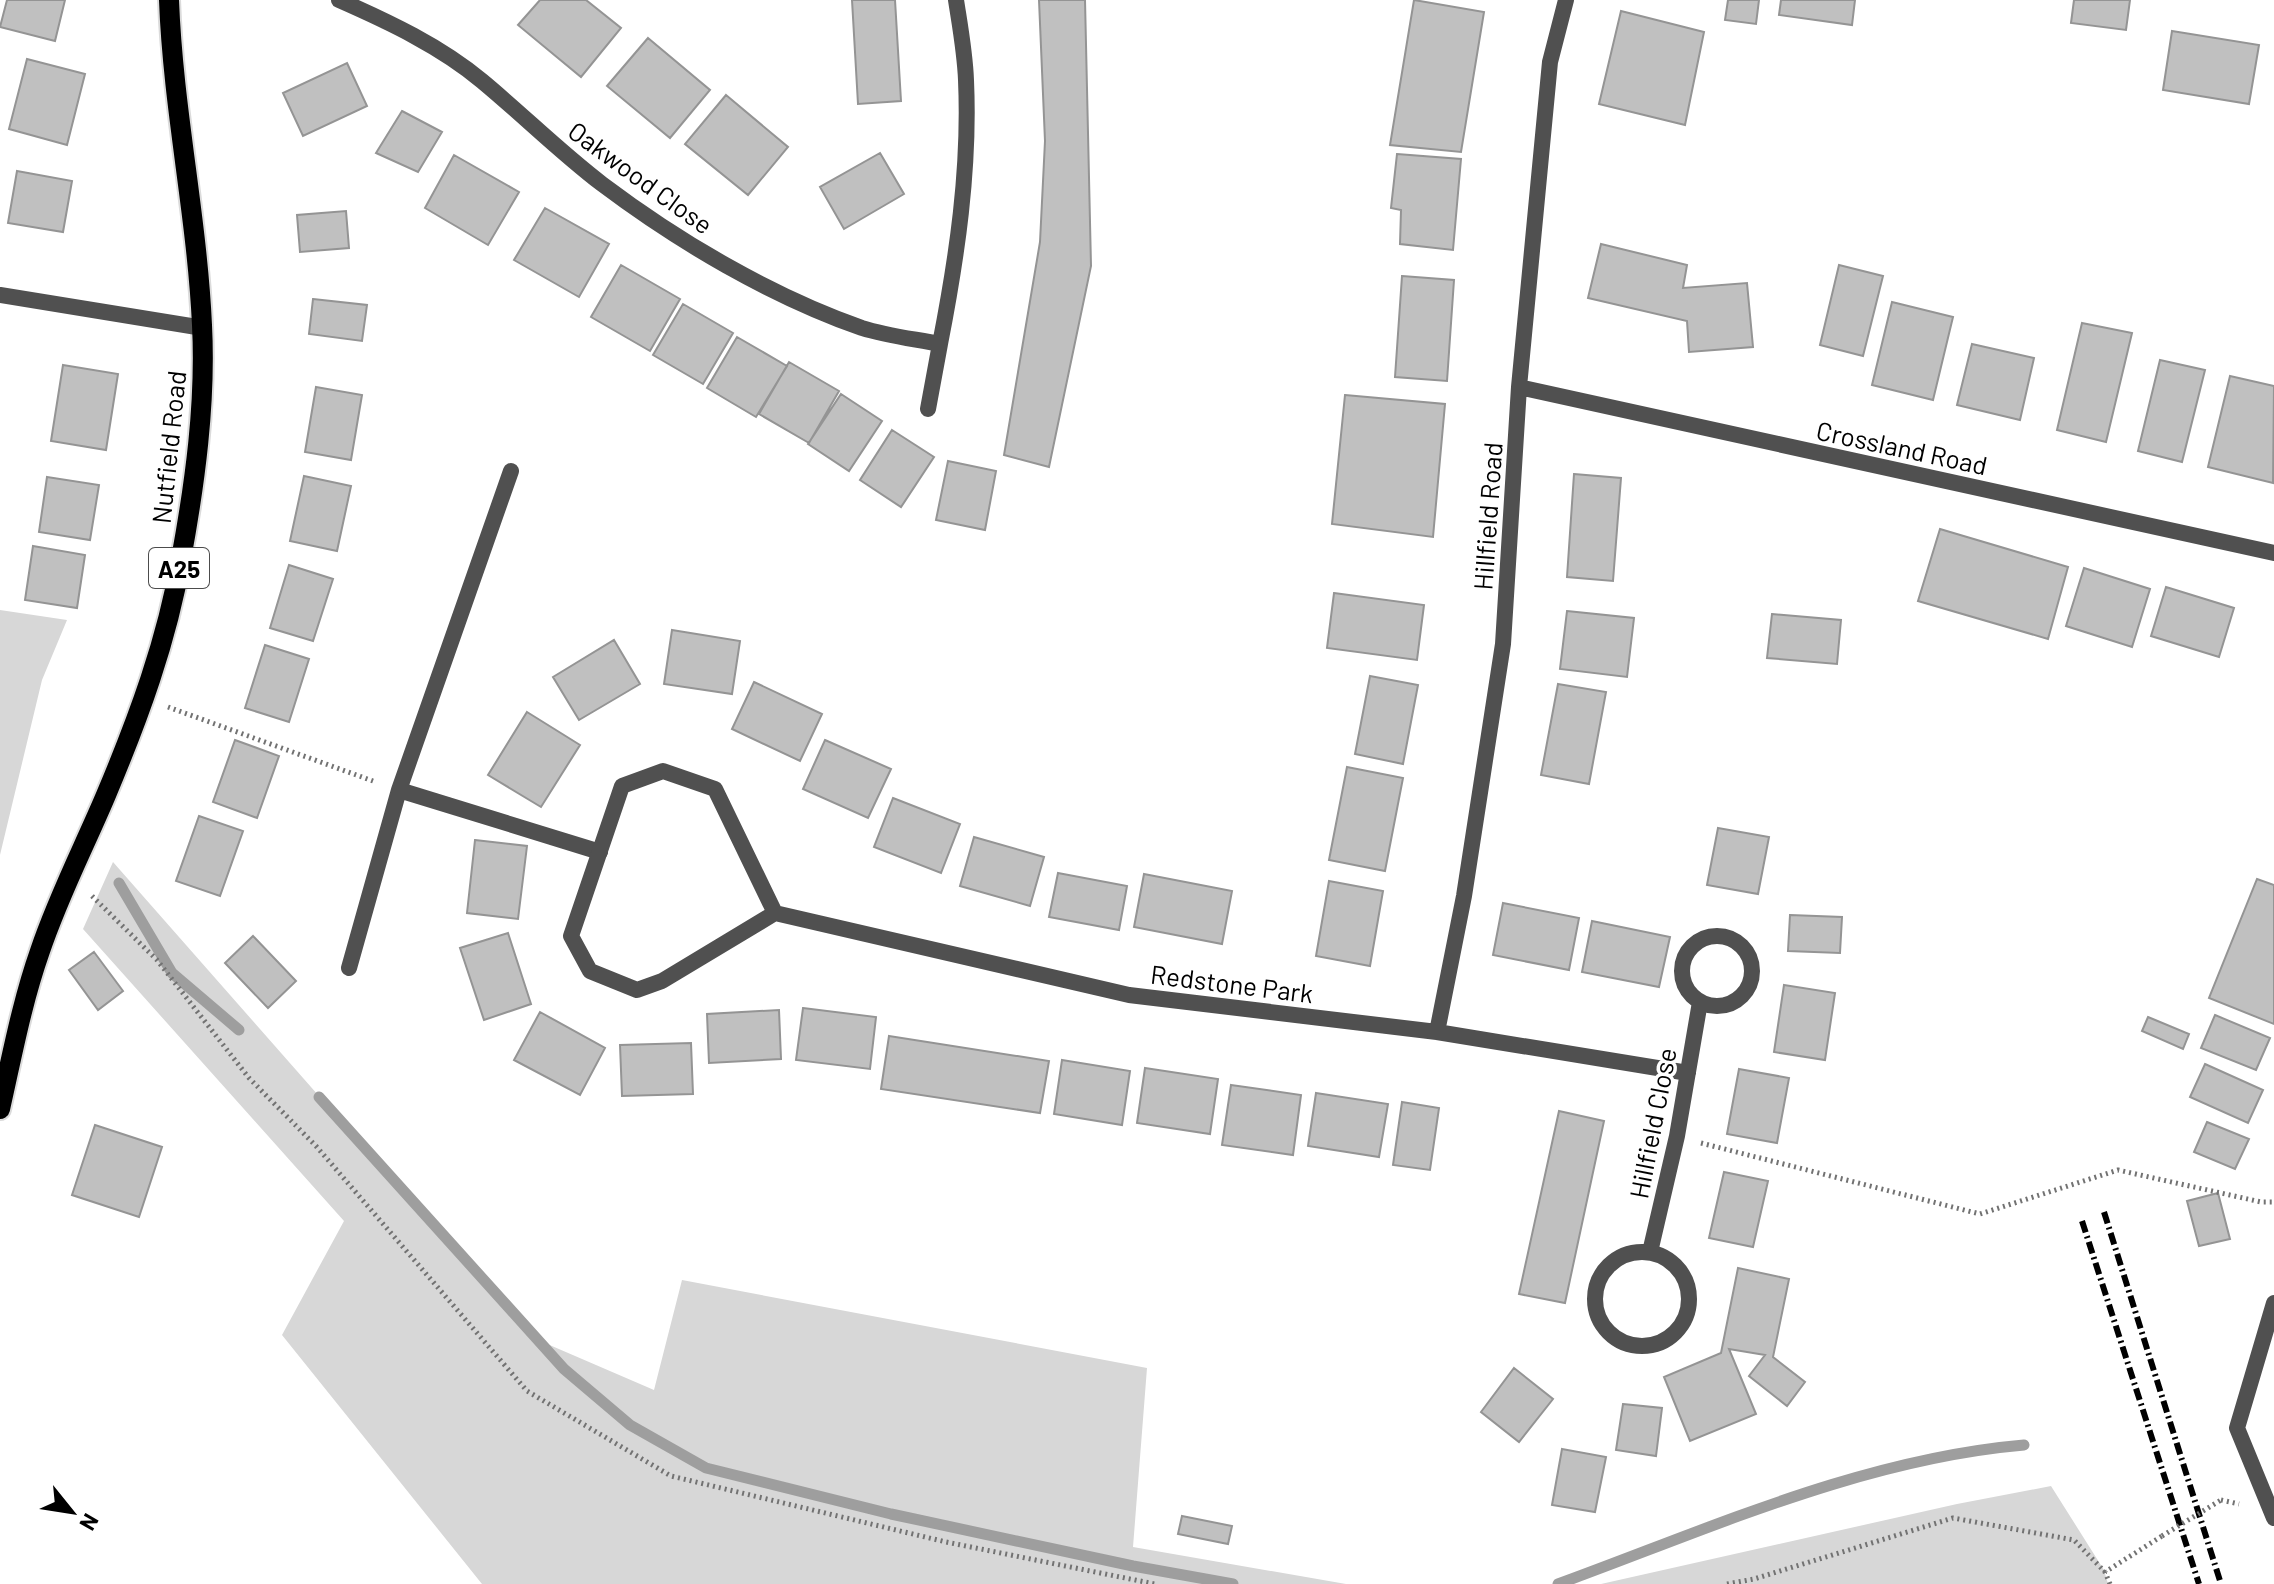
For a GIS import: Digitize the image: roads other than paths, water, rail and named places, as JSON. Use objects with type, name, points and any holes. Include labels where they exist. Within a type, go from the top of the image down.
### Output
[{"type":"main road","name":"Nutfield Road","points":[[0,1109],[39,952],[145,699],[181,562],[195,473],[203,328],[198,262],[171,61],[169,0]]},
{"type":"street","name":"Oakwood Close","points":[[339,0],[381,18],[424,42],[479,79],[600,183],[713,258],[864,329],[940,344]]},
{"type":"street","points":[[928,409],[957,256],[963,190],[966,80],[956,0]]},
{"type":"street","name":"Hillfield Road","points":[[1437,1032],[1464,896],[1503,644],[1519,387],[1550,62],[1566,0]]},
{"type":"street","points":[[0,295],[203,328]]},
{"type":"street","name":"Crossland Road","points":[[1519,387],[2274,553]]},
{"type":"street","points":[[349,968],[399,790],[511,471]]},
{"type":"street","points":[[663,771],[715,789],[775,913],[662,981],[637,990],[590,971],[571,936],[622,786],[663,771]]},
{"type":"street","points":[[399,790],[600,852]]},
{"type":"street","name":"Redstone Park","points":[[775,913],[1129,995],[1437,1032],[1688,1073]]},
{"type":"street","points":[[1717,935],[1739,943],[1752,962],[1749,985],[1743,995],[1723,1006],[1700,1002],[1691,995],[1682,974],[1688,951],[1706,938],[1717,935]]},
{"type":"street","name":"Hillfield Close","points":[[1650,1252],[1677,1136],[1700,1002]]},
{"type":"street","points":[[1635,1252],[1650,1252],[1665,1258],[1682,1275],[1689,1298],[1687,1315],[1679,1329],[1667,1340],[1652,1346],[1635,1347],[1608,1333],[1595,1306],[1595,1291],[1600,1277],[1621,1257],[1635,1252]]},
{"type":"street","points":[[2274,1303],[2237,1428],[2274,1518]]},
{"type":"waterway","points":[[119,883],[172,973],[239,1030]]},
{"type":"waterway","points":[[319,1097],[564,1369],[630,1425],[706,1468],[891,1514],[1133,1566],[1233,1584]]},
{"type":"waterway","points":[[1558,1584],[1787,1499],[1845,1481],[1904,1465],[2024,1445]]},
{"type":"railway","points":[[2104,1212],[2221,1584]]},
{"type":"railway","points":[[2082,1221],[2199,1584]]}]
